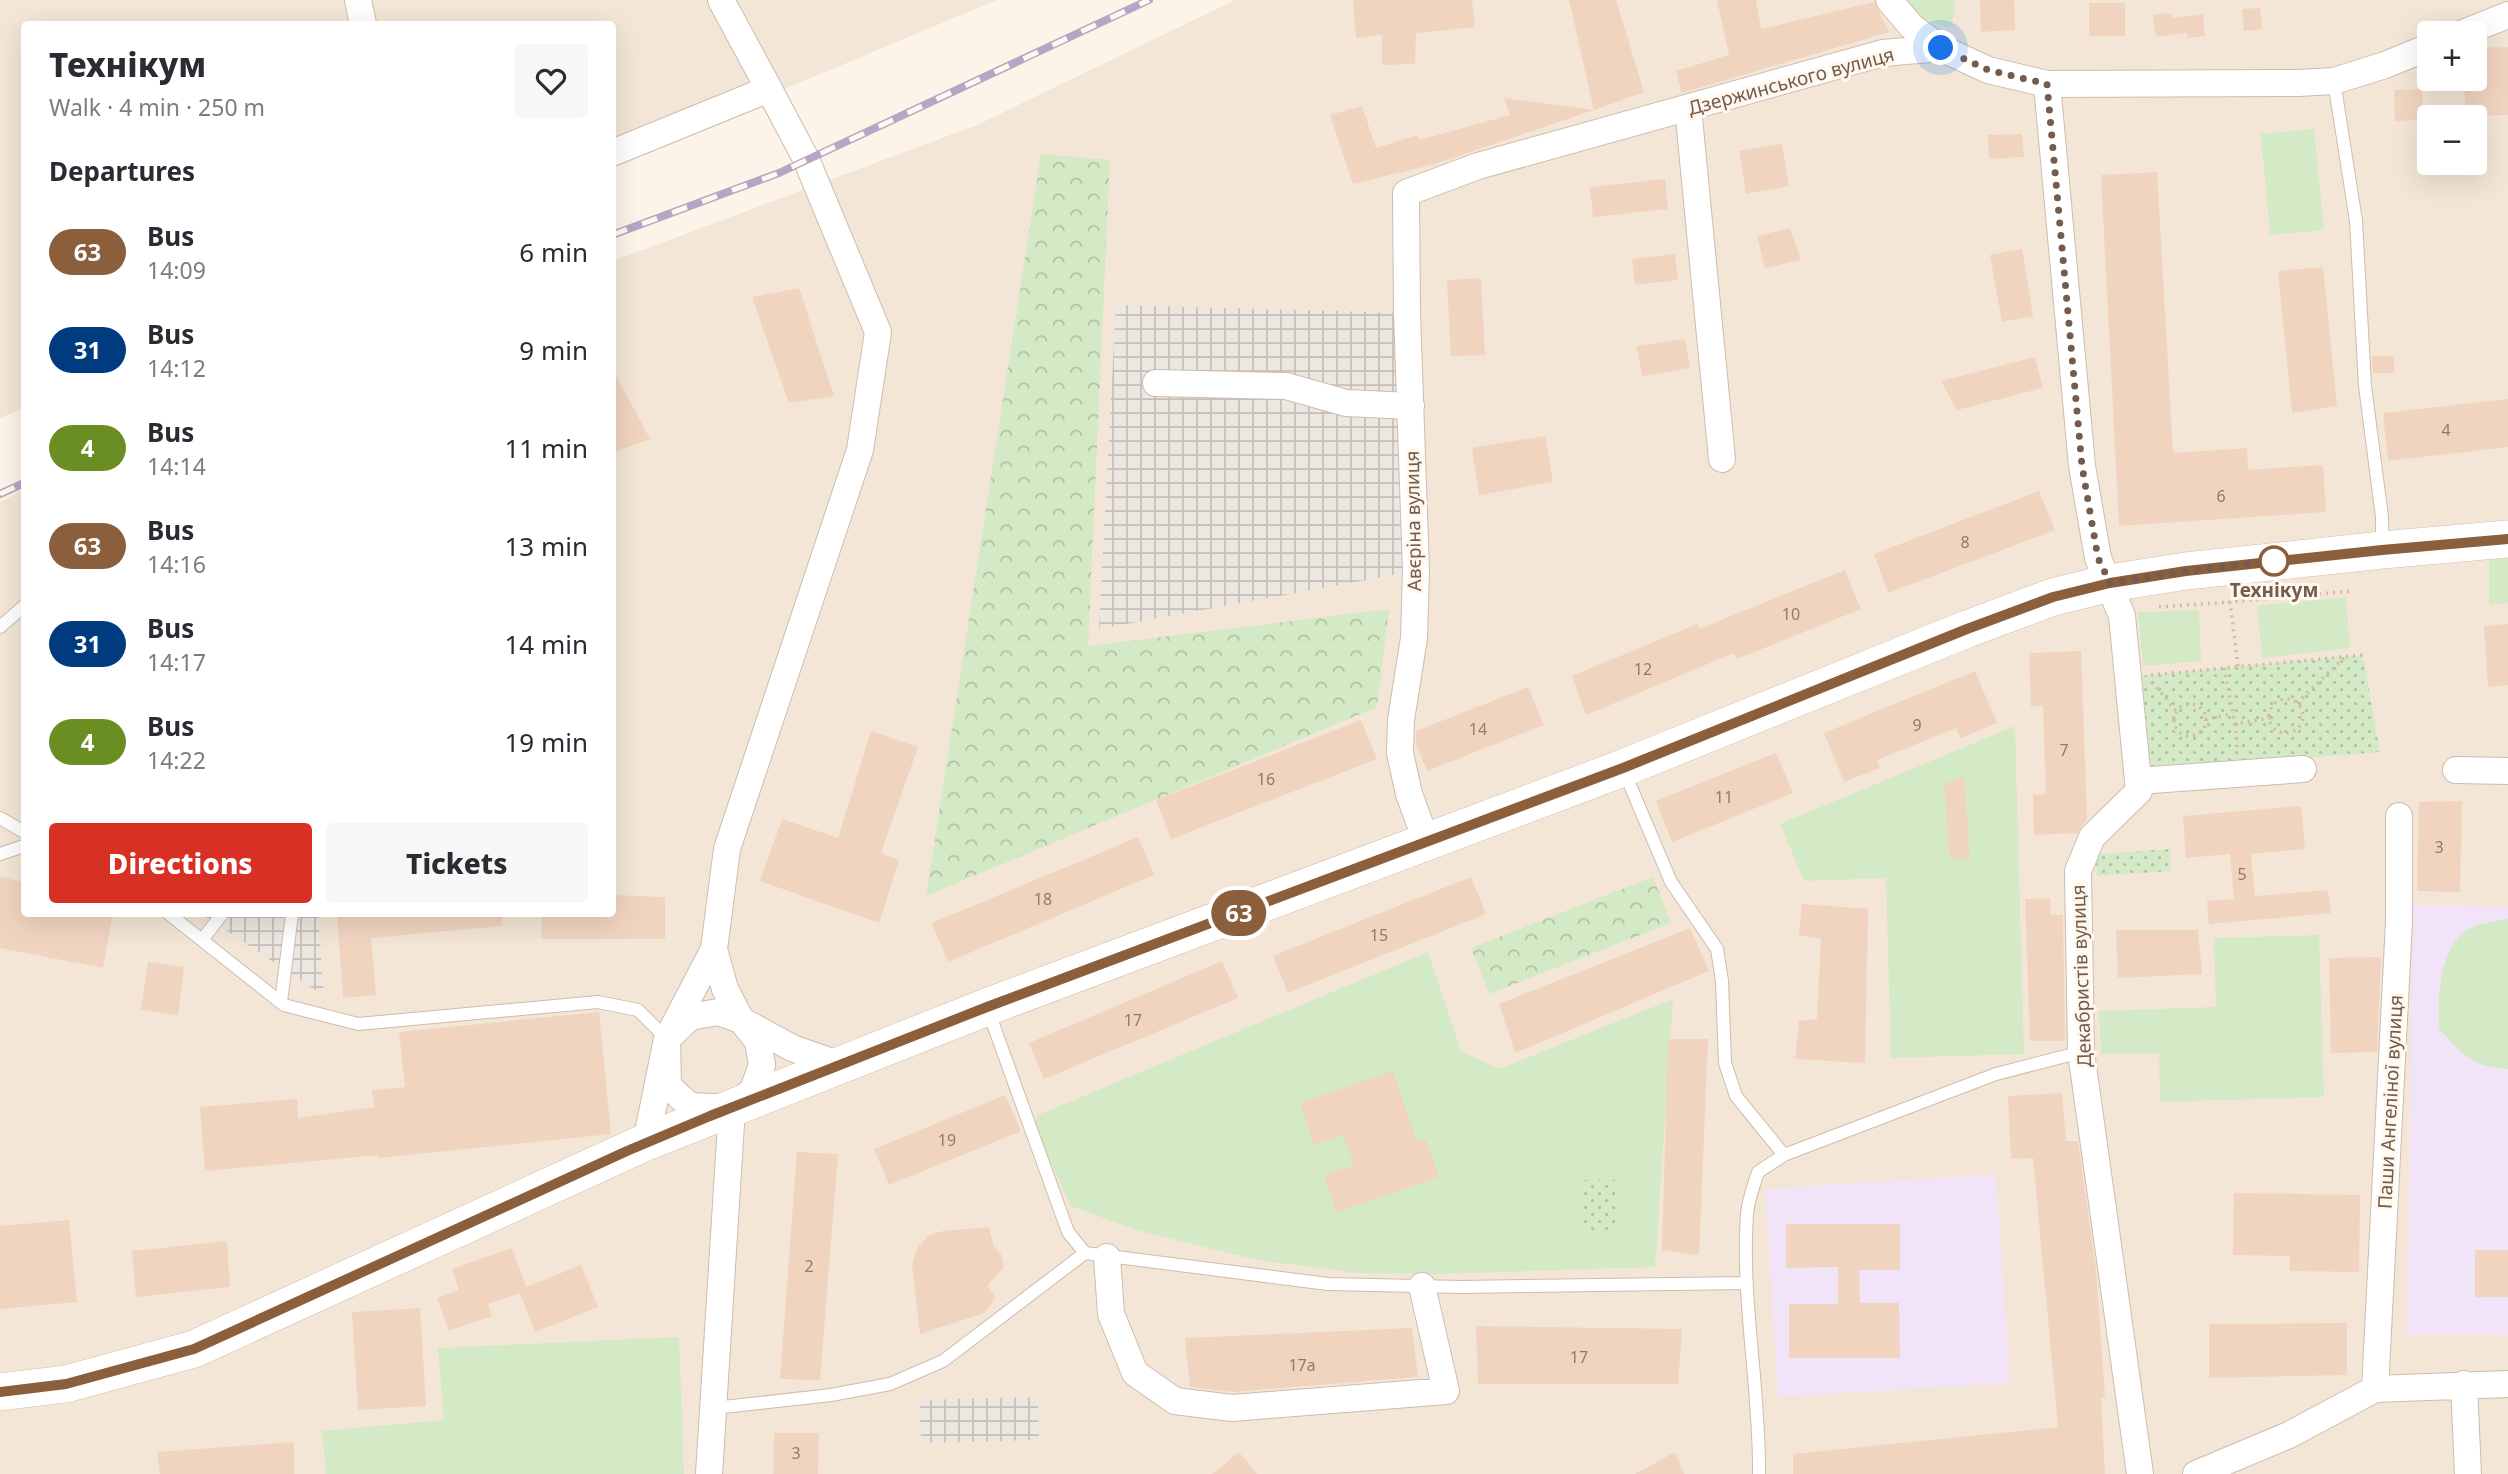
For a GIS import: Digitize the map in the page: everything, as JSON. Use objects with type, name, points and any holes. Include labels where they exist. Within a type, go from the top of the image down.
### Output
[{"type":"main road","points":[[0,1392],[66,1384],[194,1349],[646,1142],[987,1007],[1623,768],[2053,597],[2115,596],[2186,571],[2508,539]]},
{"type":"street","points":[[358,0],[362,21]]},
{"type":"street","points":[[646,1142],[667,1039],[714,949],[727,849],[860,450],[878,332],[806,159],[721,0]]},
{"type":"street","points":[[1889,0],[1912,27],[1941,48],[1988,70],[2047,84],[2334,81],[2417,52]]},
{"type":"street","points":[[2487,23],[2508,15]]},
{"type":"street","name":"Дзержинського вулиця","points":[[1406,193],[1478,166],[1883,53],[1941,48]]},
{"type":"street","points":[[2047,84],[2082,466],[2098,558],[2115,596],[2138,781],[2303,769]]},
{"type":"street","points":[[616,151],[769,89]]},
{"type":"street","points":[[1688,108],[1722,459]]},
{"type":"street","name":"Авєріна вулиця","points":[[1406,193],[1415,584],[1414,638],[1401,720],[1400,753],[1409,794],[1427,843]]},
{"type":"street","points":[[1156,383],[1286,386],[1346,403],[1411,406]]},
{"type":"street","points":[[2456,770],[2508,771]]},
{"type":"street","name":"Декабристів вулиця","points":[[2138,781],[2139,791],[2092,837],[2078,871],[2081,1052],[2140,1474]]},
{"type":"street","name":"Паши Ангеліної вулиця","points":[[2375,1389],[2399,922],[2399,816]]},
{"type":"street","points":[[714,949],[725,989],[741,1020],[758,1041],[762,1065],[753,1090],[732,1108],[690,1106],[668,1086],[667,1039],[691,1017],[718,1012],[741,1020],[792,1048],[841,1065]]},
{"type":"street","points":[[709,1474],[732,1108]]},
{"type":"street","points":[[1096,1255],[1111,1314],[1135,1373],[1175,1401],[1232,1408],[1446,1391],[1422,1286]]},
{"type":"street","points":[[2464,1384],[2468,1474]]},
{"type":"street","points":[[2199,1473],[2289,1435],[2375,1389],[2508,1384]]},
{"type":"lane","points":[[2334,81],[2356,221],[2365,386],[2381,505],[2382,550]]},
{"type":"lane","points":[[0,627],[21,609]]},
{"type":"lane","points":[[1623,768],[1671,882],[1717,949],[1722,981],[1725,1063],[1735,1096],[1784,1155]]},
{"type":"lane","points":[[0,818],[21,829]]},
{"type":"lane","points":[[0,854],[21,847]]},
{"type":"lane","points":[[173,917],[284,1005],[358,1024],[598,1002],[638,1010],[667,1039]]},
{"type":"lane","points":[[202,940],[220,917]]},
{"type":"lane","points":[[281,1002],[292,917]]},
{"type":"lane","points":[[987,1007],[1068,1232],[1096,1255],[1328,1284],[1422,1286],[1747,1283]]},
{"type":"lane","points":[[1759,1474],[1747,1283],[1747,1211],[1758,1172],[1784,1155],[1996,1074],[2081,1052]]},
{"type":"lane","points":[[714,1408],[831,1395],[890,1384],[943,1361],[1096,1255]]},
{"type":"path","points":[[2115,596],[2230,602],[2352,591]]},
{"type":"path","points":[[2230,602],[2238,667]]},
{"type":"path","points":[[2177,712],[2146,675],[2363,655]]},
{"type":"path","points":[[2297,703],[2346,656]]},
{"type":"path","points":[[2224,668],[2235,724],[2270,718]]},
{"type":"path","points":[[2286,699],[2297,703],[2303,718],[2294,731],[2278,731],[2270,718],[2272,707],[2286,699]]},
{"type":"path","points":[[2193,705],[2202,710],[2205,719],[2203,729],[2189,736],[2179,732],[2176,727],[2175,717],[2184,706],[2193,705]]},
{"type":"path","points":[[2205,719],[2233,714]]},
{"type":"shaded area","points":[[0,0],[997,0],[616,160],[616,21],[21,21],[21,409],[0,418]]},
{"type":"shaded area","points":[[1235,0],[2508,0],[2508,1474],[0,1474],[0,502],[21,492],[21,917],[616,917],[616,260],[977,125]]},
{"type":"shaded area","points":[[1116,305],[1407,313],[1416,571],[1099,629]]},
{"type":"shaded area","points":[[2413,905],[2508,907],[2508,1335],[2407,1334]]},
{"type":"shaded area","points":[[206,917],[318,917],[324,996]]},
{"type":"shaded area","points":[[1996,1174],[2010,1383],[1778,1397],[1765,1189]]},
{"type":"shaded area","points":[[1038,1397],[1039,1440],[921,1443],[920,1400]]},
{"type":"green space","points":[[1898,0],[1955,0],[1952,28],[1913,17]]},
{"type":"green space","points":[[2314,129],[2324,230],[2270,235],[2261,134]]},
{"type":"green space","points":[[1041,154],[1110,160],[1088,646],[1389,609],[1377,707],[926,896]]},
{"type":"green space","points":[[2508,558],[2508,603],[2489,605],[2489,560]]},
{"type":"green space","points":[[2346,597],[2350,648],[2262,658],[2257,606]]},
{"type":"green space","points":[[2199,610],[2201,661],[2143,666],[2138,612]]},
{"type":"green space","points":[[2363,655],[2380,752],[2137,773],[2128,677]]},
{"type":"green space","points":[[2015,726],[2024,1054],[1891,1058],[1886,878],[1804,881],[1780,824]]},
{"type":"green space","points":[[2170,849],[2170,871],[2097,876],[2096,854]]},
{"type":"green space","points":[[1653,877],[1671,923],[1489,994],[1471,948]]},
{"type":"green space","points":[[2508,919],[2508,1069],[2485,1066],[2469,1058],[2439,1029],[2439,1016],[2442,974],[2459,936],[2484,923]]},
{"type":"green space","points":[[2319,935],[2324,1097],[2160,1102],[2159,1053],[2101,1054],[2099,1011],[2216,1007],[2214,938]]},
{"type":"green space","points":[[1428,952],[1461,1051],[1499,1069],[1673,999],[1655,1267],[1438,1274],[1360,1273],[1257,1260],[1136,1230],[1071,1206],[1033,1124],[1038,1115]]},
{"type":"green space","points":[[1581,1180],[1615,1180],[1616,1232],[1580,1231]]},
{"type":"green space","points":[[679,1337],[684,1474],[326,1474],[322,1431],[444,1420],[438,1348]]},
{"type":"building","points":[[1353,0],[1472,0],[1475,27],[1416,33],[1415,64],[1382,65],[1382,35],[1356,38]]},
{"type":"building","points":[[1569,0],[1616,0],[1644,92],[1594,110]]},
{"type":"building","points":[[1717,0],[1756,0],[1761,29],[1874,2],[1889,32],[1682,93],[1676,71],[1729,55]]},
{"type":"building","points":[[1980,0],[2014,0],[2015,30],[1981,32]]},
{"type":"building","points":[[2089,3],[2125,3],[2125,36],[2089,36]]},
{"type":"building","points":[[2260,8],[2262,29],[2244,31],[2242,9]]},
{"type":"building","points":[[2171,13],[2172,18],[2203,14],[2205,36],[2187,38],[2187,33],[2156,37],[2153,15]]},
{"type":"building","points":[[2508,47],[2508,115],[2487,116],[2487,105],[2465,105],[2465,91],[2487,91],[2487,48]]},
{"type":"building","points":[[2394,90],[2422,91],[2423,105],[2417,105],[2417,120],[2395,121]]},
{"type":"building","points":[[1504,98],[1594,110],[1435,164],[1353,184],[1330,115],[1362,106],[1376,148],[1418,135],[1420,140],[1510,115]]},
{"type":"building","points":[[2022,134],[2024,157],[1989,159],[1988,135]]},
{"type":"building","points":[[1782,144],[1789,186],[1746,194],[1739,151]]},
{"type":"building","points":[[2157,172],[2173,453],[2247,448],[2248,470],[2323,465],[2326,512],[2119,526],[2101,175]]},
{"type":"building","points":[[1665,179],[1668,209],[1593,217],[1590,187]]},
{"type":"building","points":[[1790,228],[1801,260],[1765,268],[1757,236]]},
{"type":"building","points":[[2022,249],[2033,316],[2002,322],[1990,255]]},
{"type":"building","points":[[1675,254],[1678,280],[1635,285],[1632,259]]},
{"type":"building","points":[[2323,267],[2337,406],[2292,413],[2278,271]]},
{"type":"building","points":[[1481,278],[1485,355],[1451,356],[1447,280]]},
{"type":"building","points":[[799,288],[834,396],[789,403],[752,297]]},
{"type":"building","points":[[1685,339],[1690,368],[1642,376],[1637,346]]},
{"type":"building","points":[[2372,356],[2394,356],[2394,373],[2373,373]]},
{"type":"building","points":[[2035,357],[2043,388],[1957,410],[1941,381]]},
{"type":"building","points":[[616,375],[650,439],[616,452]]},
{"type":"building","points":[[2508,399],[2508,447],[2388,461],[2383,413]]},
{"type":"building","points":[[1545,436],[1553,482],[1479,495],[1472,448]]},
{"type":"building","points":[[2039,491],[2055,530],[1888,593],[1874,554]]},
{"type":"building","points":[[1845,570],[1861,609],[1737,659],[1734,653],[1586,715],[1572,676],[1697,624],[1699,629]]},
{"type":"building","points":[[2508,624],[2508,685],[2488,687],[2484,626]]},
{"type":"building","points":[[2081,651],[2087,819],[2077,833],[2034,835],[2033,795],[2046,794],[2043,705],[2031,707],[2029,653]]},
{"type":"building","points":[[1975,671],[1997,723],[1961,738],[1956,728],[1877,760],[1880,768],[1844,782],[1824,733]]},
{"type":"building","points":[[1528,687],[1544,725],[1427,771],[1416,744],[1416,731]]},
{"type":"building","points":[[1361,720],[1377,759],[1171,839],[1156,800]]},
{"type":"building","points":[[871,731],[918,747],[881,853],[899,860],[879,923],[760,881],[782,819],[838,838]]},
{"type":"building","points":[[1776,753],[1793,793],[1672,842],[1656,801]]},
{"type":"building","points":[[1964,777],[1970,858],[1950,860],[1944,784]]},
{"type":"building","points":[[2462,801],[2460,892],[2417,891],[2419,802]]},
{"type":"building","points":[[2301,806],[2305,849],[2251,854],[2255,896],[2328,890],[2331,913],[2209,924],[2207,901],[2234,899],[2230,854],[2186,858],[2183,816]]},
{"type":"building","points":[[1138,837],[1154,875],[948,962],[932,923]]},
{"type":"building","points":[[0,877],[21,881],[21,917],[112,917],[103,968],[0,948]]},
{"type":"building","points":[[1471,877],[1486,914],[1288,993],[1273,956]]},
{"type":"building","points":[[616,895],[665,897],[665,939],[541,939],[542,917],[616,917]]},
{"type":"building","points":[[2050,898],[2051,915],[2063,915],[2065,1041],[2030,1041],[2025,899]]},
{"type":"building","points":[[1802,904],[1868,909],[1865,1063],[1795,1059],[1799,1021],[1817,1019],[1821,939],[1799,935]]},
{"type":"building","points":[[337,917],[502,917],[502,926],[371,938],[376,995],[343,998]]},
{"type":"building","points":[[1690,928],[1709,971],[1515,1053],[1499,1004]]},
{"type":"building","points":[[2116,930],[2198,930],[2202,974],[2118,978]]},
{"type":"building","points":[[2381,957],[2377,1052],[2331,1053],[2329,958]]},
{"type":"building","points":[[1222,961],[1238,998],[1044,1079],[1029,1043]]},
{"type":"building","points":[[148,962],[184,967],[178,1015],[141,1010]]},
{"type":"building","points":[[599,1012],[611,1134],[379,1158],[379,1155],[205,1171],[200,1107],[297,1099],[298,1118],[374,1107],[372,1090],[405,1087],[399,1032]]},
{"type":"building","points":[[1668,1039],[1708,1039],[1699,1255],[1662,1250]]},
{"type":"building","points":[[1393,1071],[1417,1142],[1426,1139],[1439,1177],[1336,1212],[1324,1175],[1354,1165],[1343,1135],[1314,1145],[1300,1103]]},
{"type":"building","points":[[2062,1093],[2066,1141],[2078,1141],[2096,1270],[2105,1397],[2101,1398],[2105,1474],[1793,1474],[1793,1454],[2058,1427],[2033,1158],[2011,1159],[2008,1096]]},
{"type":"building","points":[[1005,1095],[1021,1131],[889,1185],[874,1149]]},
{"type":"building","points":[[797,1152],[838,1154],[820,1380],[780,1379]]},
{"type":"building","points":[[2234,1193],[2360,1195],[2359,1272],[2290,1271],[2290,1256],[2233,1255]]},
{"type":"building","points":[[69,1220],[77,1302],[0,1309],[0,1226]]},
{"type":"building","points":[[1786,1224],[1900,1224],[1900,1270],[1859,1270],[1860,1303],[1899,1303],[1900,1358],[1789,1358],[1789,1304],[1838,1304],[1838,1267],[1786,1268]]},
{"type":"building","points":[[989,1227],[994,1247],[1001,1254],[1004,1267],[987,1286],[996,1297],[984,1313],[920,1334],[912,1264],[918,1247],[929,1235],[943,1231]]},
{"type":"building","points":[[227,1241],[230,1287],[136,1297],[132,1251]]},
{"type":"building","points":[[512,1248],[526,1287],[581,1265],[598,1307],[535,1332],[520,1293],[488,1304],[492,1316],[449,1331],[437,1298],[459,1290],[452,1269]]},
{"type":"building","points":[[2475,1250],[2508,1250],[2508,1297],[2475,1297]]},
{"type":"building","points":[[420,1308],[426,1406],[358,1410],[352,1312]]},
{"type":"building","points":[[2347,1323],[2347,1375],[2209,1378],[2209,1324]]},
{"type":"building","points":[[1476,1326],[1682,1329],[1678,1384],[1478,1384]]},
{"type":"building","points":[[1412,1328],[1418,1377],[1232,1392],[1190,1387],[1185,1338]]},
{"type":"building","points":[[774,1433],[819,1433],[818,1474],[773,1474]]},
{"type":"building","points":[[294,1442],[294,1474],[160,1474],[157,1452]]},
{"type":"building","points":[[1239,1452],[1257,1474],[1212,1474]]},
{"type":"building","points":[[1675,1452],[1684,1474],[1635,1474]]},
{"type":"railway","points":[[616,234],[779,173],[1149,0]]},
{"type":"railway","points":[[0,494],[21,484]]},
{"type":"bus line","name":"63","points":[[0,1392],[66,1384],[194,1349],[646,1142],[710,1116],[987,1007],[1623,768],[2053,597],[2110,583],[2186,571],[2508,539]]},
{"type":"place","name":"Технікум","points":[[2274,561]]},
{"type":"route","points":[[1941,48],[1988,70],[2047,84],[2082,466],[2098,558],[2110,583],[2284,560],[2274,561]]}]
